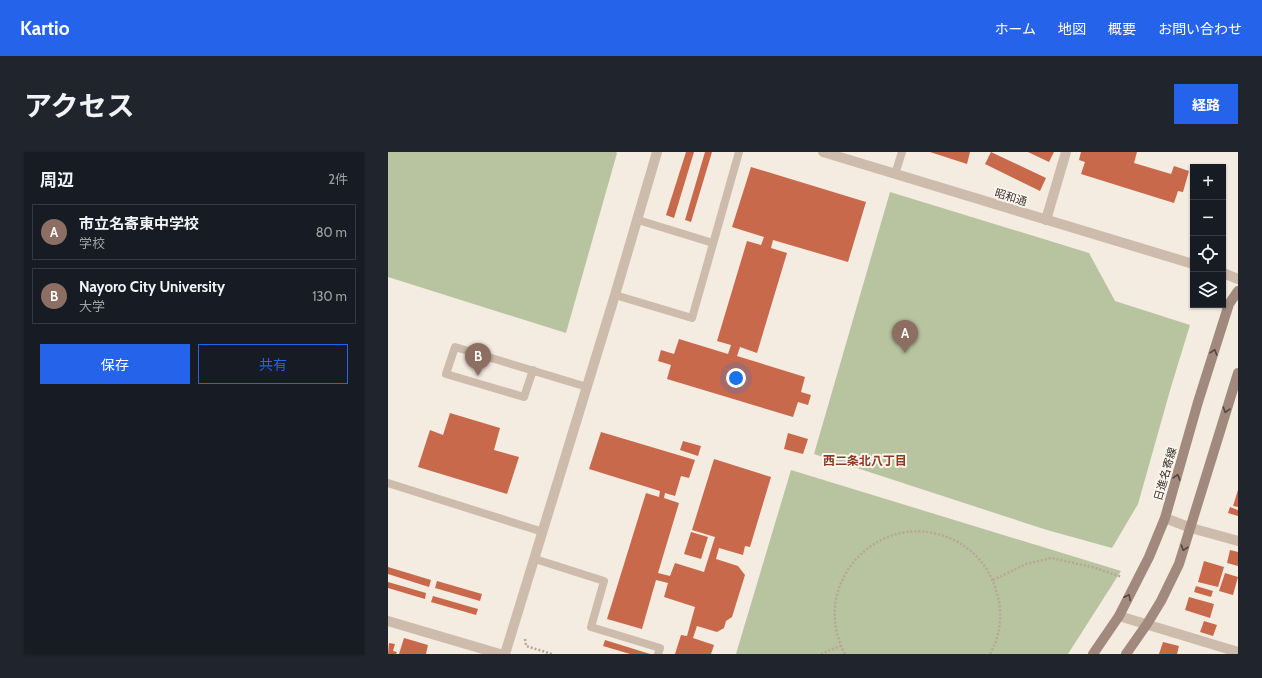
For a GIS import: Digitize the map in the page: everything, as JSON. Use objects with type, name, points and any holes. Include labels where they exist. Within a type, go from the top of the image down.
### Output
[{"type":"main road","name":"日進名寄線","points":[[1093,654],[1119,616],[1149,557],[1165,518],[1198,402],[1229,304],[1238,292]]},
{"type":"main road","points":[[1126,654],[1147,624],[1180,564],[1238,373]]},
{"type":"street","points":[[505,654],[658,152]]},
{"type":"street","name":"昭和通","points":[[824,152],[1190,263]]},
{"type":"street","points":[[1046,220],[1066,152]]},
{"type":"street","points":[[1226,274],[1238,279]]},
{"type":"street","points":[[1165,518],[1191,528],[1238,541]]},
{"type":"street","points":[[1119,616],[1238,652]]},
{"type":"street","points":[[388,621],[500,654]]},
{"type":"lane","points":[[615,296],[692,318],[739,152]]},
{"type":"lane","points":[[895,174],[902,152]]},
{"type":"lane","points":[[638,220],[713,243]]},
{"type":"lane","points":[[533,370],[524,397],[446,374],[454,347],[533,370],[587,387]]},
{"type":"lane","points":[[388,483],[543,532]]},
{"type":"lane","points":[[534,560],[604,581],[591,627],[660,648],[658,654]]},
{"type":"path","points":[[845,654],[840,646],[834,614],[840,583],[858,556],[870,546],[884,538],[899,533],[915,531],[931,532],[947,537],[961,544],[974,553],[985,566],[993,580],[1001,613],[999,630],[994,647],[990,654]]},
{"type":"path","points":[[993,580],[1026,564],[1051,558],[1092,567],[1122,577]]},
{"type":"path","points":[[525,639],[526,646],[552,654]]},
{"type":"path","points":[[821,654],[840,646]]},
{"type":"green space","points":[[388,152],[617,153],[566,333],[388,277]]},
{"type":"green space","points":[[890,192],[1089,253],[1115,301],[1190,325],[1138,504],[1112,548],[1047,530],[814,454]]},
{"type":"green space","points":[[791,470],[1121,571],[1068,654],[736,654]]},
{"type":"building","points":[[686,152],[694,152],[674,218],[666,215]]},
{"type":"building","points":[[705,152],[712,152],[691,222],[685,220]]},
{"type":"building","points":[[930,152],[970,152],[967,164]]},
{"type":"building","points":[[991,152],[1046,178],[1040,191],[985,164]]},
{"type":"building","points":[[1028,152],[1054,152],[1049,162]]},
{"type":"building","points":[[1081,152],[1137,152],[1134,163],[1171,174],[1174,166],[1189,171],[1183,192],[1178,191],[1174,203],[1081,174],[1085,162],[1079,160]]},
{"type":"building","points":[[751,167],[866,202],[848,262],[773,240],[771,248],[787,253],[757,353],[740,347],[737,356],[805,377],[801,392],[811,395],[808,405],[798,402],[793,417],[667,379],[671,365],[658,361],[661,350],[674,354],[679,339],[728,354],[731,345],[717,341],[747,241],[761,245],[764,237],[732,227]]},
{"type":"building","points":[[450,413],[500,428],[494,450],[519,457],[507,494],[418,467],[430,430],[443,435]]},
{"type":"building","points":[[601,432],[695,460],[689,478],[681,476],[675,496],[665,493],[664,498],[679,503],[658,573],[670,576],[675,563],[704,572],[715,537],[692,530],[714,459],[771,477],[750,547],[745,546],[743,555],[719,548],[716,559],[738,566],[745,575],[732,617],[726,621],[724,628],[717,632],[697,626],[693,638],[714,645],[711,654],[675,654],[681,635],[687,636],[695,607],[664,597],[668,583],[656,580],[642,629],[607,619],[646,493],[659,497],[660,491],[589,469]]},
{"type":"building","points":[[788,433],[808,439],[803,454],[784,449]]},
{"type":"building","points":[[683,441],[701,446],[698,456],[680,450]]},
{"type":"building","points":[[1238,490],[1238,507],[1233,506]]},
{"type":"building","points":[[1230,507],[1238,510],[1238,516],[1228,513]]},
{"type":"building","points":[[691,532],[708,537],[701,559],[684,554]]},
{"type":"building","points":[[1230,550],[1238,552],[1238,566],[1227,563]]},
{"type":"building","points":[[1204,561],[1224,567],[1218,587],[1198,582]]},
{"type":"building","points":[[388,567],[431,580],[429,587],[388,574]]},
{"type":"building","points":[[1225,573],[1238,577],[1233,595],[1219,591]]},
{"type":"building","points":[[437,581],[482,594],[480,601],[435,588]]},
{"type":"building","points":[[388,582],[426,593],[425,599],[388,588]]},
{"type":"building","points":[[1196,586],[1213,591],[1211,597],[1194,592]]},
{"type":"building","points":[[433,596],[478,609],[476,615],[431,602]]},
{"type":"building","points":[[1189,597],[1214,604],[1210,618],[1185,610]]},
{"type":"building","points":[[1204,621],[1217,625],[1213,636],[1200,632]]},
{"type":"building","points":[[404,638],[428,645],[426,654],[399,654]]},
{"type":"building","points":[[605,640],[650,654],[630,654],[603,646]]},
{"type":"building","points":[[1163,642],[1179,646],[1177,654],[1159,654]]},
{"type":"building","points":[[389,643],[395,644],[393,651],[397,652],[396,654],[388,654]]},
{"type":"place","name":"市立名寄東中学校","points":[[905,353]]},
{"type":"place","name":"Nayoro City University","points":[[478,376]]},
{"type":"district","name":"西二条北八丁目","points":[[865,461]]}]
